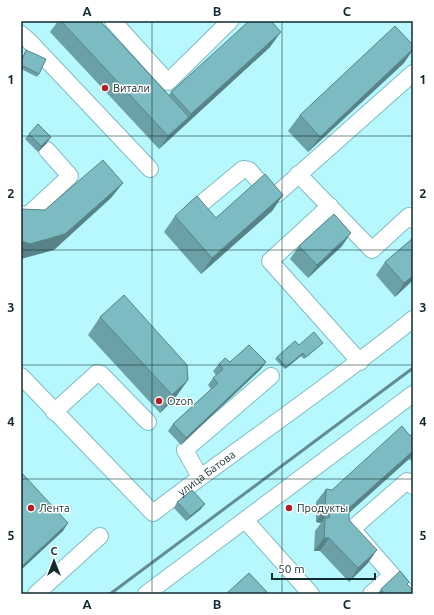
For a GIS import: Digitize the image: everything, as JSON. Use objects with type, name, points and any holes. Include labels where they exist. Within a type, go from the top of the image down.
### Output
[{"type":"street","points":[[113,21],[168,82],[230,21]]},
{"type":"street","points":[[21,34],[150,169]]},
{"type":"street","points":[[195,209],[243,169],[249,170],[273,195],[276,194],[413,73]]},
{"type":"street","points":[[21,215],[29,214],[70,176],[47,150]]},
{"type":"street","points":[[298,174],[372,250],[409,216],[413,220]]},
{"type":"street","points":[[330,206],[270,261],[360,362]]},
{"type":"street","name":"улица Батова","points":[[21,376],[54,412],[153,513],[200,477],[360,362],[413,319]]},
{"type":"street","points":[[54,412],[97,373],[101,374],[148,422]]},
{"type":"street","points":[[200,477],[185,450],[271,376]]},
{"type":"street","points":[[146,594],[413,394]]},
{"type":"street","points":[[408,594],[352,529],[407,481],[413,486]]},
{"type":"street","points":[[245,520],[308,593]]},
{"type":"street","points":[[36,594],[100,536]]},
{"type":"street","points":[[371,594],[392,575]]},
{"type":"building","points":[[61,21],[100,21],[189,117],[168,136]]},
{"type":"building","points":[[249,21],[271,21],[281,32],[191,114],[171,92]]},
{"type":"building","points":[[395,26],[413,45],[413,49],[320,137],[300,115]]},
{"type":"building","points":[[26,50],[46,59],[39,74],[21,65]]},
{"type":"building","points":[[38,124],[51,137],[41,146],[29,134]]},
{"type":"building","points":[[103,160],[123,183],[65,234],[30,244],[21,241],[21,209],[45,210]]},
{"type":"building","points":[[265,174],[283,195],[212,258],[175,216],[197,196],[216,218]]},
{"type":"building","points":[[334,214],[351,233],[317,265],[299,246]]},
{"type":"building","points":[[413,238],[413,276],[404,283],[385,262]]},
{"type":"building","points":[[124,295],[187,365],[188,380],[172,395],[100,317]]},
{"type":"building","points":[[314,332],[323,343],[306,357],[303,353],[286,367],[277,357],[295,341],[299,345]]},
{"type":"building","points":[[249,345],[266,362],[186,438],[173,424],[218,383],[213,378],[223,369],[219,364],[225,358],[230,362]]},
{"type":"building","points":[[402,426],[410,436],[413,433],[413,451],[349,508],[349,520],[377,550],[358,568],[329,538],[324,538],[325,518],[329,518],[330,510],[325,508],[326,489],[332,490]]},
{"type":"building","name":"Лента","points":[[21,472],[68,523],[21,567]]},
{"type":"building","points":[[192,490],[205,504],[190,516],[177,502]]},
{"type":"building","points":[[400,571],[409,582],[407,584],[413,590],[413,594],[385,594],[381,589]]},
{"type":"building","points":[[249,573],[268,593],[226,594]]},
{"type":"railway","points":[[110,594],[413,368]]},
{"type":"place","name":"Витали","points":[[105,88]]},
{"type":"place","name":"Ozon","points":[[159,401]]},
{"type":"place","name":"Лента","points":[[31,508]]},
{"type":"place","name":"Продукты","points":[[289,508]]}]
